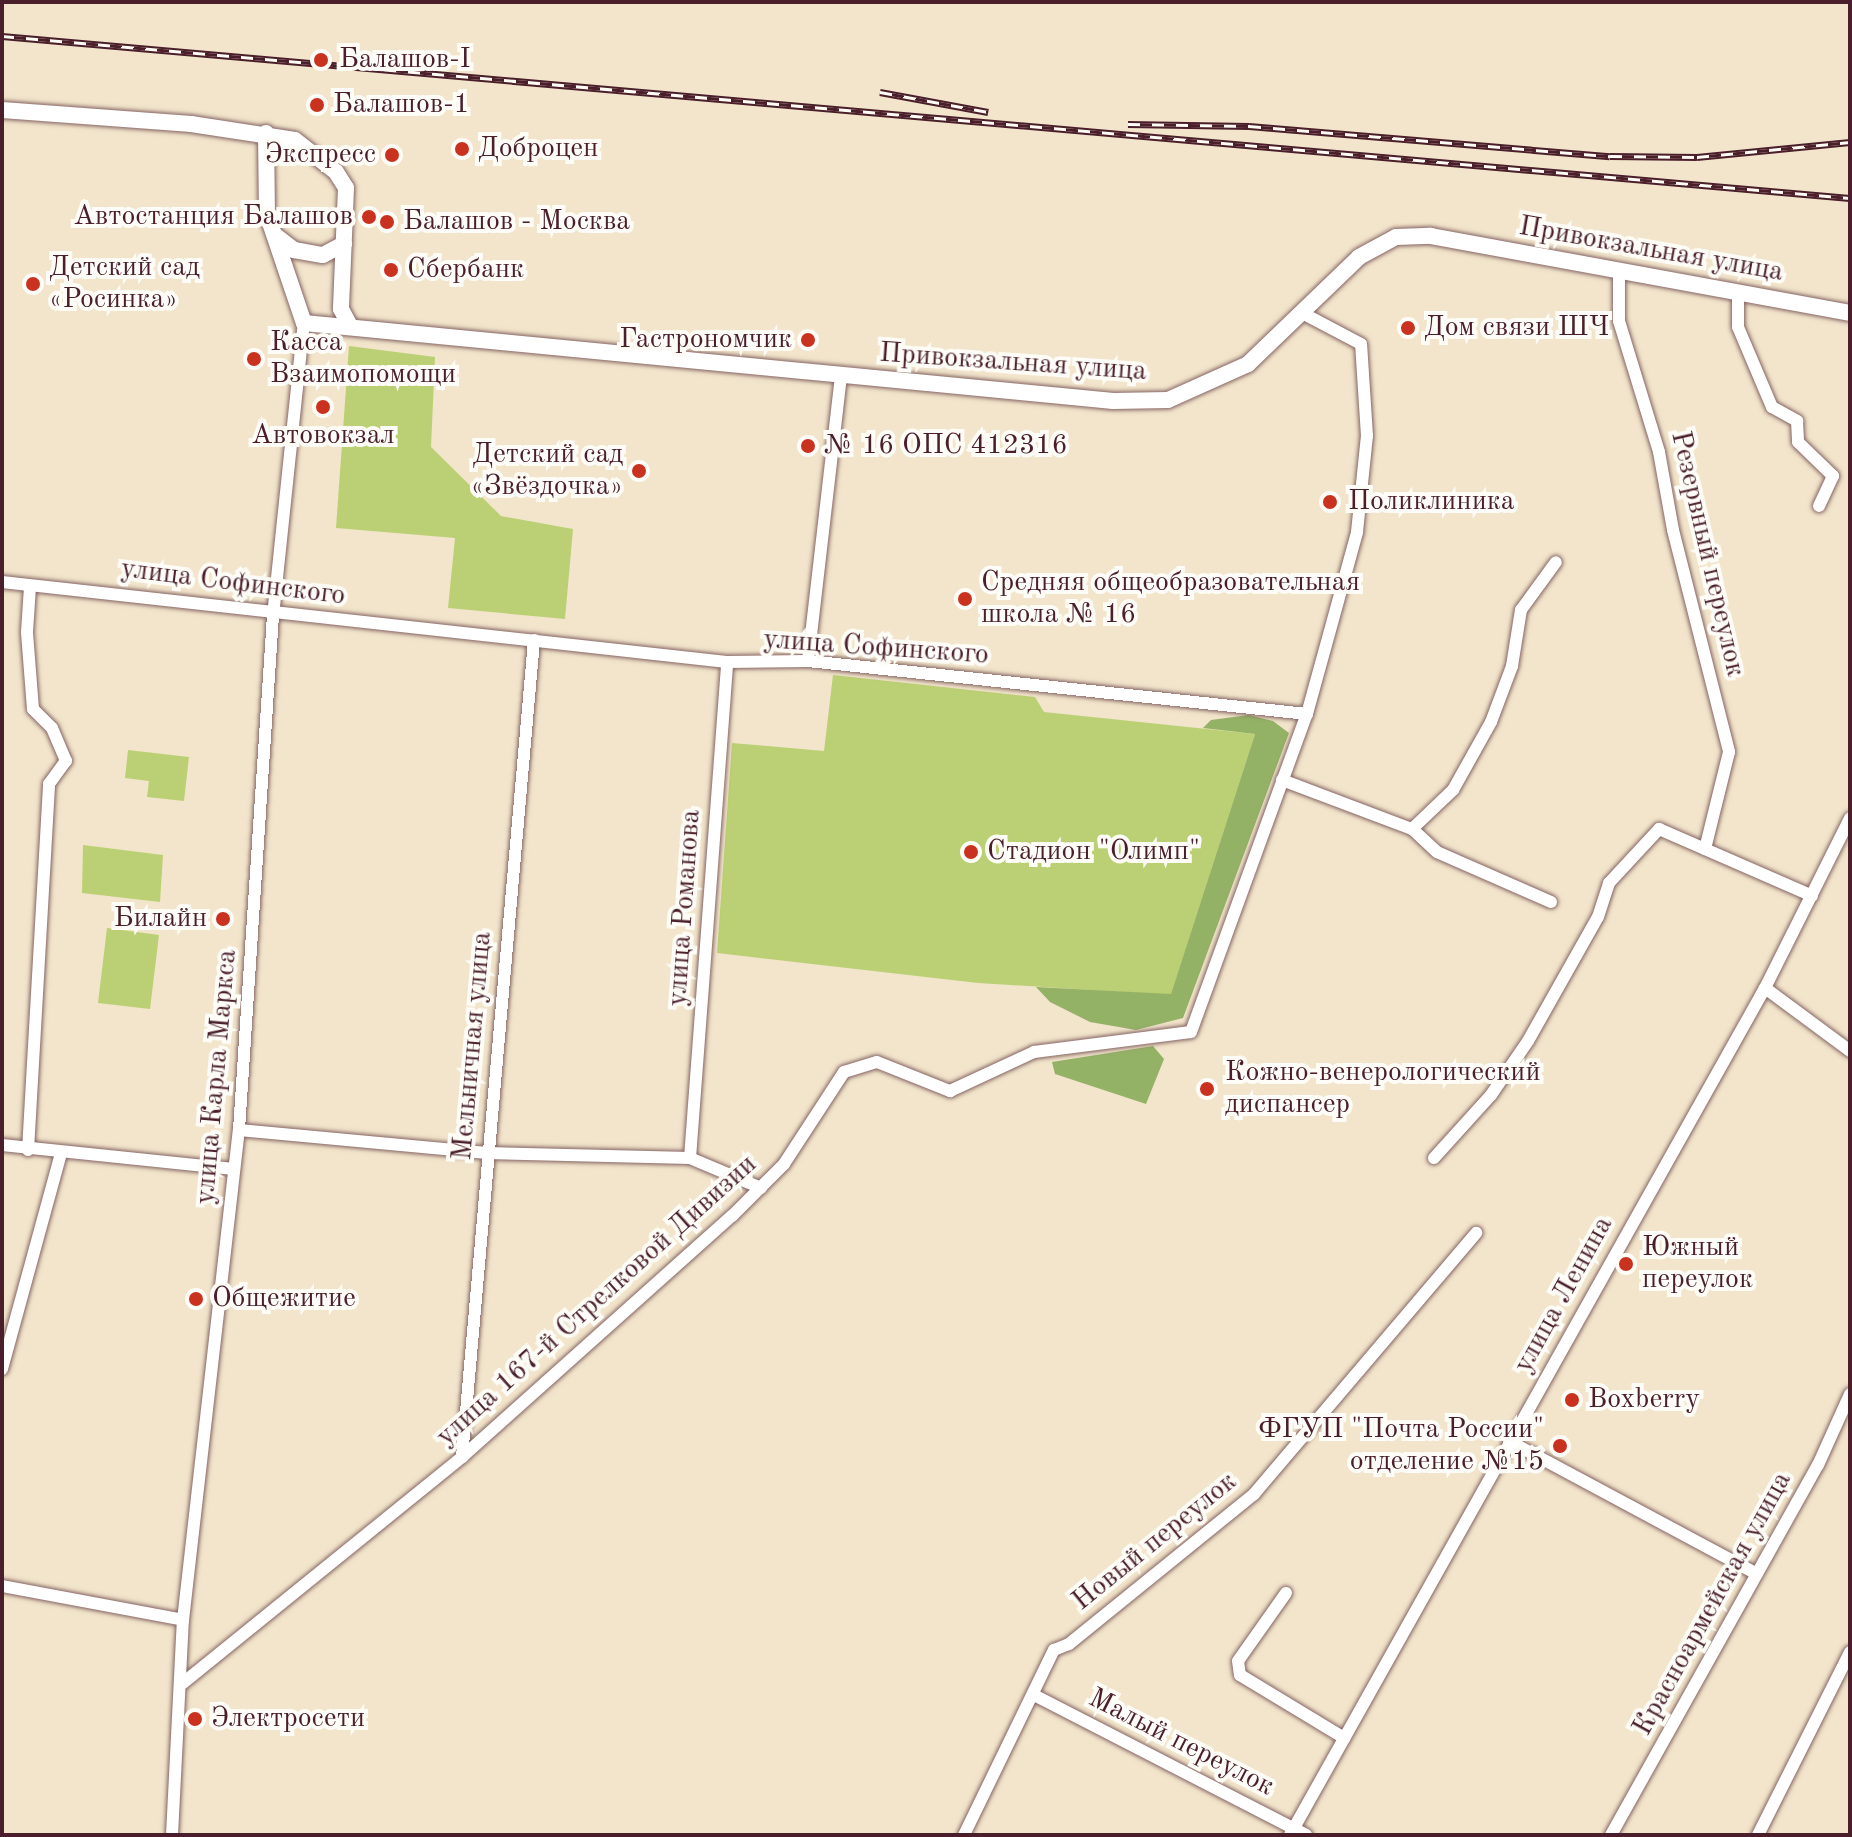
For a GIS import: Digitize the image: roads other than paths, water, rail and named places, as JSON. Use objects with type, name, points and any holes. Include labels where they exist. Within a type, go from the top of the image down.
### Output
[{"type":"main road","points":[[2,110],[266,133],[295,140],[336,172],[347,197],[341,309],[350,326]]},
{"type":"main road","points":[[266,133],[267,214],[304,323]]},
{"type":"main road","points":[[274,235],[294,250],[323,255],[344,244]]},
{"type":"main road","name":"Привокзальная улица","points":[[304,323],[1113,401],[1168,400],[1248,364],[1304,314],[1359,257],[1396,237],[1431,236],[1850,313]]},
{"type":"street","name":"Резервный переулок","points":[[1619,271],[1619,321],[1659,452],[1673,530],[1729,752],[1705,849]]},
{"type":"street","points":[[1738,292],[1738,327],[1772,407],[1797,421],[1798,442],[1833,476],[1819,506]]},
{"type":"street","points":[[1304,314],[1361,344],[1367,436],[1354,547],[1307,714]]},
{"type":"street","name":"улица Карла Маркса","points":[[172,1835],[183,1683],[183,1620],[239,1130],[273,616],[304,323]]},
{"type":"street","points":[[808,661],[841,376]]},
{"type":"street","points":[[1412,829],[1453,790],[1491,722],[1512,666],[1521,610],[1556,562]]},
{"type":"street","name":"улица Софинского","points":[[2,582],[30,587],[88,589],[273,616],[534,640],[727,662],[808,661],[1307,714]]},
{"type":"street","points":[[28,1150],[49,784],[66,761],[52,728],[33,709],[27,632],[30,587]]},
{"type":"street","name":"Мельничная улица","points":[[462,1457],[534,640]]},
{"type":"street","name":"улица Романова","points":[[690,1158],[727,662]]},
{"type":"street","name":"улица 167-й Стрелковой Дивизии","points":[[183,1683],[462,1457],[761,1188],[784,1164],[844,1072],[877,1062],[950,1091],[1034,1052],[1191,1032],[1307,714]]},
{"type":"street","points":[[1282,780],[1412,829],[1437,852],[1551,902]]},
{"type":"street","name":"улица Ленина","points":[[1297,1833],[1344,1738],[1765,988],[1850,818]]},
{"type":"street","points":[[1434,1158],[1491,1095],[1528,1041],[1598,917],[1609,883],[1638,847],[1659,829],[1812,896]]},
{"type":"street","points":[[1765,988],[1850,1051]]},
{"type":"street","points":[[239,1130],[487,1153],[690,1158],[761,1188]]},
{"type":"street","points":[[2,1145],[234,1169]]},
{"type":"street","points":[[2,1369],[61,1153]]},
{"type":"street","name":"Новый переулок","points":[[964,1835],[1054,1650],[1069,1644],[1254,1494],[1476,1233]]},
{"type":"street","name":"Красноармейская улица","points":[[1611,1835],[1818,1465],[1850,1394]]},
{"type":"street","points":[[1509,1441],[1757,1574]]},
{"type":"street","points":[[2,1586],[183,1620]]},
{"type":"street","points":[[1286,1593],[1238,1661],[1240,1675],[1344,1738]]},
{"type":"street","points":[[1758,1835],[1850,1652]]},
{"type":"street","name":"Малый переулок","points":[[1034,1695],[1297,1833]]},
{"type":"railway","points":[[2,36],[1850,198]]},
{"type":"railway","points":[[880,92],[988,112]]},
{"type":"railway","points":[[1128,124],[1249,126],[1610,156],[1697,157],[1850,142]]},
{"type":"place","name":"Балашов-I","points":[[321,60]]},
{"type":"place","name":"Балашов-1","points":[[317,105]]},
{"type":"place","name":"Доброцен","points":[[462,149]]},
{"type":"place","name":"Экспресс","points":[[392,155]]},
{"type":"place","name":"Автостанция Балашов","points":[[369,217]]},
{"type":"place","name":"Балашов - Москва","points":[[387,222]]},
{"type":"place","name":"Сбербанк","points":[[391,270]]},
{"type":"place","name":"Детский сад «Росинка»","points":[[33,284]]},
{"type":"place","name":"Дом связи ШЧ","points":[[1408,328]]},
{"type":"place","name":"Гастрономчик","points":[[808,340]]},
{"type":"place","name":"Касса Взаимопомощи","points":[[254,359]]},
{"type":"place","name":"Автовокзал","points":[[323,407]]},
{"type":"place","name":"№ 16 ОПС 412316","points":[[808,446]]},
{"type":"place","name":"Детский сад «Звёздочка»","points":[[639,471]]},
{"type":"place","name":"Поликлиника","points":[[1330,502]]},
{"type":"place","name":"Средняя общеобразовательная школа № 16","points":[[965,599]]},
{"type":"place","name":"Стадион \"Олимп\"","points":[[971,852]]},
{"type":"place","name":"Билайн","points":[[223,919]]},
{"type":"place","name":"Кожно-венерологический диспансер","points":[[1207,1089]]},
{"type":"place","name":"Южный переулок","points":[[1626,1264]]},
{"type":"place","name":"Общежитие","points":[[196,1299]]},
{"type":"place","name":"Boxberry","points":[[1572,1400]]},
{"type":"place","name":"ФГУП \"Почта России\" отделение №15","points":[[1560,1446]]},
{"type":"place","name":"Электросети","points":[[195,1719]]}]
